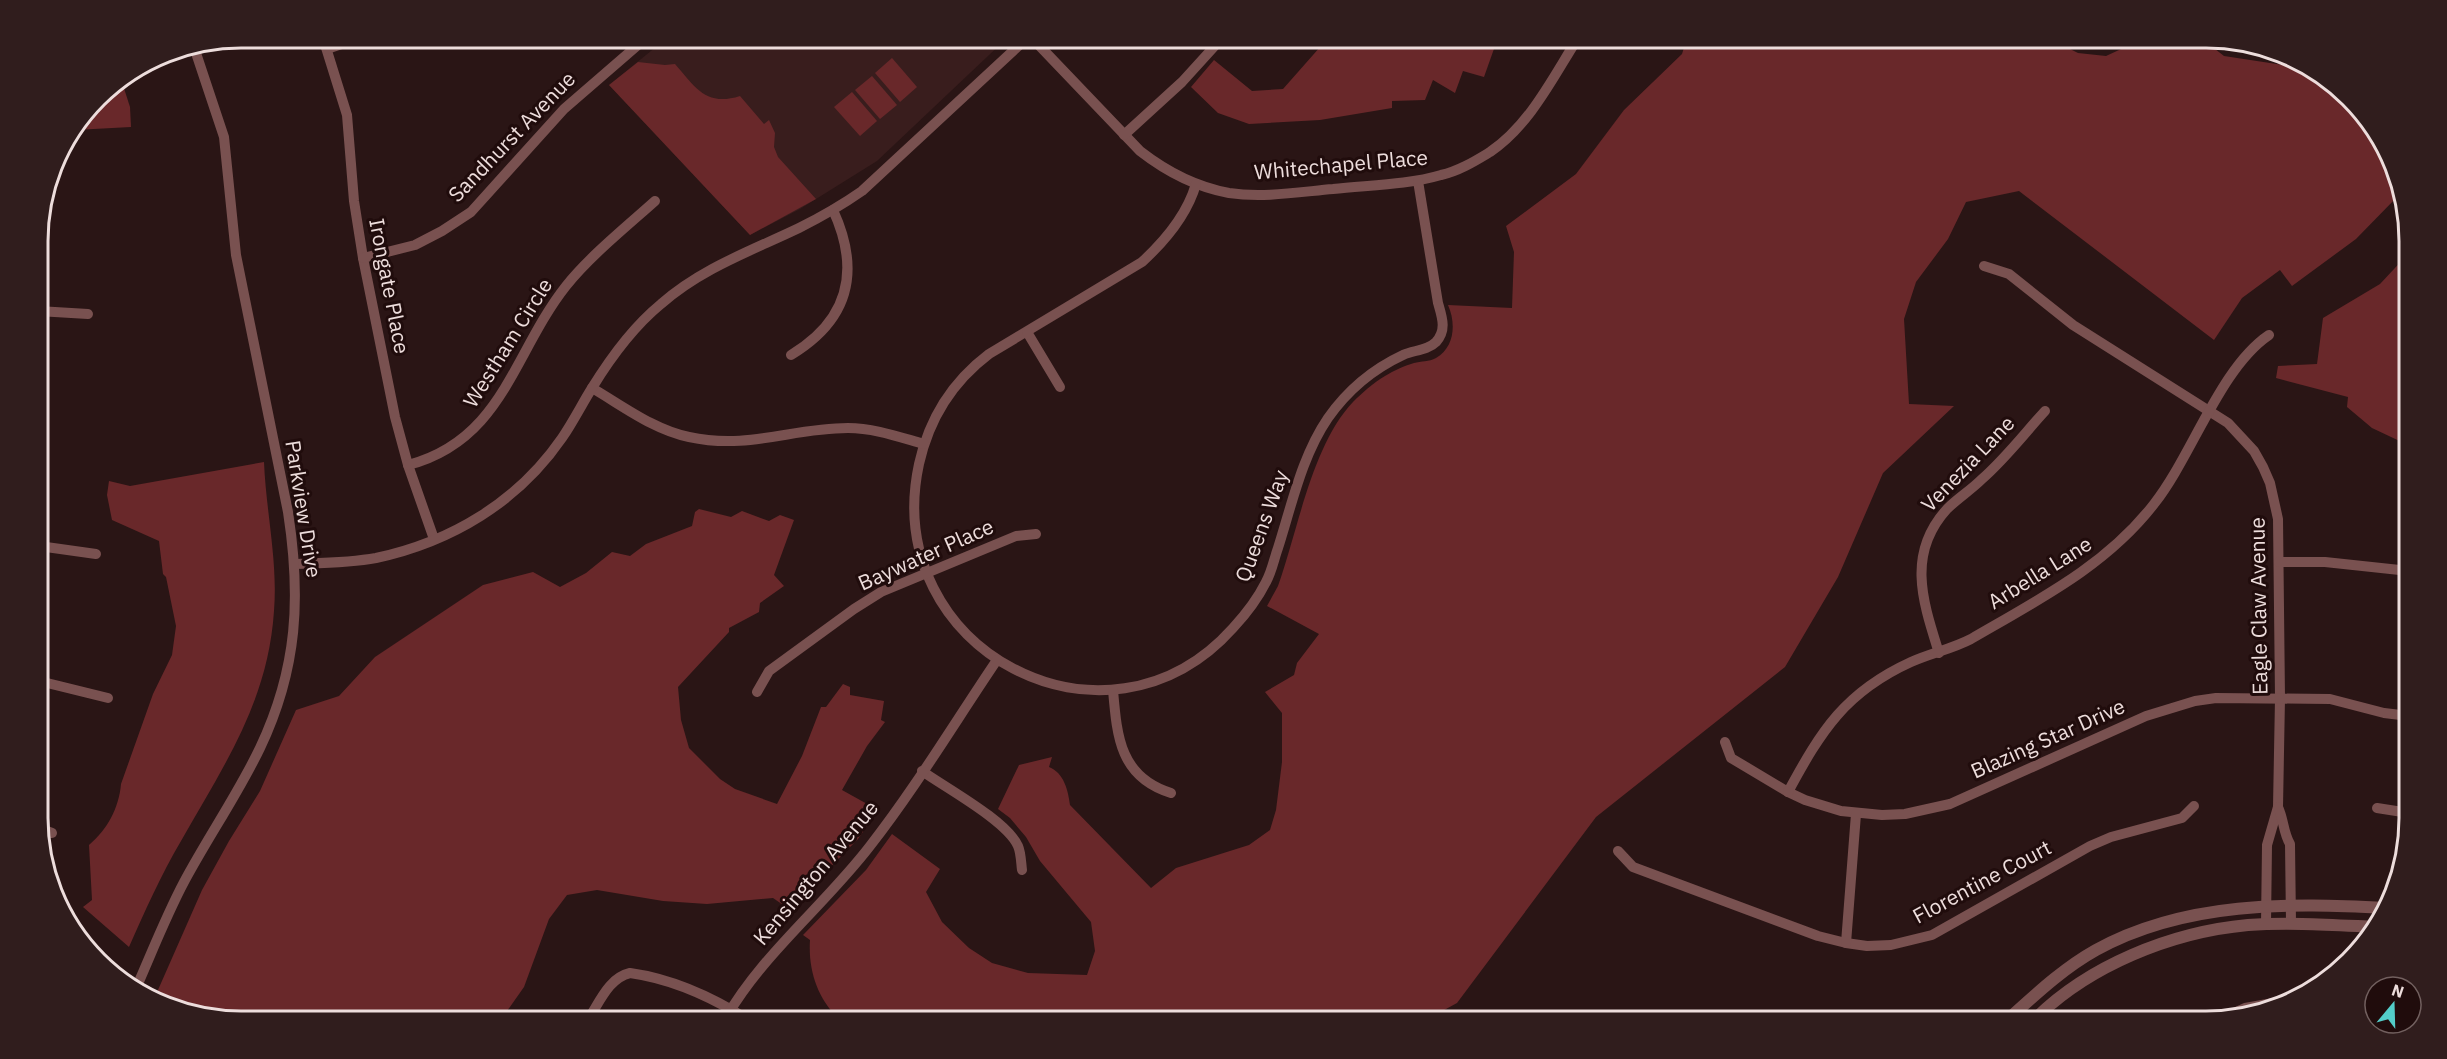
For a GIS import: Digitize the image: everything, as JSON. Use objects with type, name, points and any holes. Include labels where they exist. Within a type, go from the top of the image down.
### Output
[{"type":"street","name":"Irongate Place","points":[[326,48],[346,115],[354,201],[363,258],[395,417],[408,465],[435,539]]},
{"type":"street","name":"Sandhurst Avenue","points":[[363,258],[415,245],[471,212],[564,109],[634,48]]},
{"type":"street","points":[[294,564],[375,558],[435,539],[487,514],[527,481],[563,437],[608,364],[638,326],[683,286],[726,261],[833,210],[862,191],[1017,48]]},
{"type":"street","name":"Whitechapel Place","points":[[1042,48],[1125,135],[1159,166],[1196,184],[1229,193],[1261,195],[1418,181],[1444,175],[1470,164],[1492,150],[1513,132],[1532,110],[1572,48]]},
{"type":"street","points":[[1125,135],[1182,82],[1213,48]]},
{"type":"street","name":"Parkview Drive","points":[[139,982],[183,884],[250,769],[273,719],[286,676],[297,603],[288,512],[236,255],[224,137],[196,54]]},
{"type":"street","name":"Queens Way","points":[[1196,184],[1187,208],[1175,226],[1160,246],[1142,262],[989,354],[961,380],[947,397],[928,430],[924,444],[916,480],[914,511],[917,542],[927,574],[940,601],[955,623],[975,644],[996,660],[1023,675],[1053,685],[1083,690],[1113,690],[1148,684],[1178,671],[1208,652],[1233,629],[1267,581],[1308,456],[1329,417],[1349,393],[1372,373],[1404,355],[1430,347],[1440,336],[1443,319],[1438,303],[1418,181]]},
{"type":"street","name":"Westham Circle","points":[[408,465],[424,461],[448,448],[480,424],[510,381],[553,304],[567,285],[655,201]]},
{"type":"street","points":[[791,355],[808,344],[826,327],[837,311],[845,291],[848,252],[833,210]]},
{"type":"street","name":"Eagle Claw Avenue","points":[[1984,266],[2009,273],[2073,325],[2210,411],[2241,435],[2264,467],[2275,501],[2279,561],[2280,698],[2278,807],[2272,835],[2267,845],[2266,924]]},
{"type":"street","points":[[48,312],[88,314]]},
{"type":"street","points":[[1027,332],[1060,387]]},
{"type":"street","name":"Arbella Lane","points":[[1788,792],[1820,736],[1839,711],[1856,695],[1892,671],[1971,639],[2073,580],[2116,546],[2156,503],[2248,352],[2270,335]]},
{"type":"street","points":[[592,388],[658,426],[696,439],[749,442],[825,429],[849,428],[885,432],[924,444]]},
{"type":"street","name":"Venezia Lane","points":[[1939,652],[1920,585],[1923,555],[1929,538],[1947,510],[1997,465],[2045,411]]},
{"type":"street","name":"Baywater Place","points":[[757,692],[769,671],[881,592],[1016,536],[1036,534]]},
{"type":"street","points":[[48,547],[96,554]]},
{"type":"street","points":[[2279,561],[2325,562],[2399,570]]},
{"type":"street","name":"Kensington Avenue","points":[[731,1010],[778,946],[871,845],[996,660]]},
{"type":"street","points":[[48,683],[108,698]]},
{"type":"street","points":[[1113,690],[1117,731],[1129,764],[1141,779],[1171,793]]},
{"type":"street","name":"Blazing Star Drive","points":[[1725,742],[1731,758],[1788,792],[1822,806],[1856,814],[1905,814],[1950,804],[2174,705],[2216,698],[2330,699],[2399,714]]},
{"type":"street","points":[[922,771],[1010,833],[1019,848],[1022,870]]},
{"type":"street","name":"Florentine Court","points":[[1618,852],[1633,867],[1818,936],[1846,943],[1891,945],[1932,934],[2090,846],[2121,834],[2182,818],[2194,806]]},
{"type":"street","name":"Eagle Claw Avenue","points":[[2278,807],[2284,819],[2285,835],[2290,844],[2290,923]]},
{"type":"street","points":[[2377,808],[2399,811]]},
{"type":"street","points":[[1846,943],[1856,814]]},
{"type":"street","points":[[2272,835],[2285,835]]},
{"type":"street","points":[[2017,1011],[2044,986],[2096,950],[2155,926],[2208,913],[2266,906],[2377,908]]},
{"type":"street","points":[[2043,1011],[2075,987],[2138,953],[2208,931],[2290,923],[2365,927]]},
{"type":"street","points":[[594,1011],[610,985],[621,975],[630,973],[694,991],[731,1010]]},
{"type":"shaded area","points":[[655,48],[996,48],[877,161],[800,209],[750,235],[609,85]]},
{"type":"shaded area","points":[[1319,48],[1494,48],[1484,77],[1463,71],[1455,93],[1433,80],[1425,100],[1392,101],[1392,108],[1320,120],[1249,124],[1218,113],[1191,87],[1214,60],[1252,91],[1283,89]]},
{"type":"shaded area","points":[[1684,48],[2068,48],[2078,53],[2106,56],[2123,48],[2214,48],[2224,56],[2285,65],[2303,74],[2343,104],[2373,144],[2384,167],[2394,200],[2356,239],[2292,286],[2280,270],[2242,298],[2214,340],[2019,191],[1966,202],[1948,239],[1916,282],[1904,319],[1909,404],[1954,406],[1883,473],[1838,577],[1785,667],[1596,817],[1457,1003],[1442,1011],[831,1011],[816,984],[811,963],[810,940],[803,935],[866,870],[892,834],[940,869],[926,892],[942,922],[969,948],[992,963],[1028,973],[1087,975],[1095,951],[1091,922],[1040,861],[1026,837],[1010,818],[998,809],[1019,765],[1052,757],[1049,767],[1062,778],[1070,805],[1151,888],[1176,868],[1249,845],[1270,830],[1276,810],[1282,762],[1282,713],[1265,692],[1294,675],[1297,663],[1319,634],[1267,606],[1278,586],[1308,489],[1327,441],[1353,402],[1372,385],[1399,369],[1433,359],[1447,348],[1453,327],[1448,305],[1512,308],[1514,252],[1506,226],[1576,174],[1624,110],[1682,54]]},
{"type":"shaded area","points":[[892,58],[917,87],[900,102],[875,73]]},
{"type":"shaded area","points":[[638,62],[675,64],[695,87],[710,97],[728,99],[740,96],[764,124],[769,120],[775,133],[774,147],[778,157],[816,199],[750,235],[609,85]]},
{"type":"shaded area","points":[[872,76],[897,105],[880,119],[855,90]]},
{"type":"shaded area","points":[[124,88],[130,107],[131,127],[83,130],[104,104]]},
{"type":"shaded area","points":[[852,92],[877,121],[860,136],[834,107]]},
{"type":"shaded area","points":[[2399,264],[2399,441],[2372,428],[2347,407],[2348,397],[2276,378],[2278,366],[2317,364],[2323,318],[2380,284]]},
{"type":"shaded area","points":[[264,462],[275,592],[270,644],[263,675],[253,704],[228,759],[167,867],[129,947],[83,907],[92,900],[89,845],[107,825],[115,810],[121,784],[153,694],[172,655],[176,626],[166,577],[163,574],[159,541],[112,520],[107,495],[109,481],[130,486]]},
{"type":"shaded area","points":[[699,509],[731,517],[742,511],[769,521],[780,515],[794,520],[774,575],[784,586],[760,603],[759,612],[729,628],[729,632],[678,687],[681,720],[689,748],[720,779],[735,789],[777,804],[802,756],[821,707],[826,707],[843,684],[850,687],[850,695],[884,701],[881,720],[885,722],[867,746],[842,790],[878,810],[858,839],[789,909],[773,898],[707,904],[663,901],[597,890],[567,895],[549,919],[524,987],[507,1011],[228,1011],[179,1001],[157,991],[202,890],[260,791],[296,710],[339,696],[375,657],[483,585],[533,572],[560,587],[586,573],[612,552],[630,556],[646,544],[692,526],[695,512]]}]
